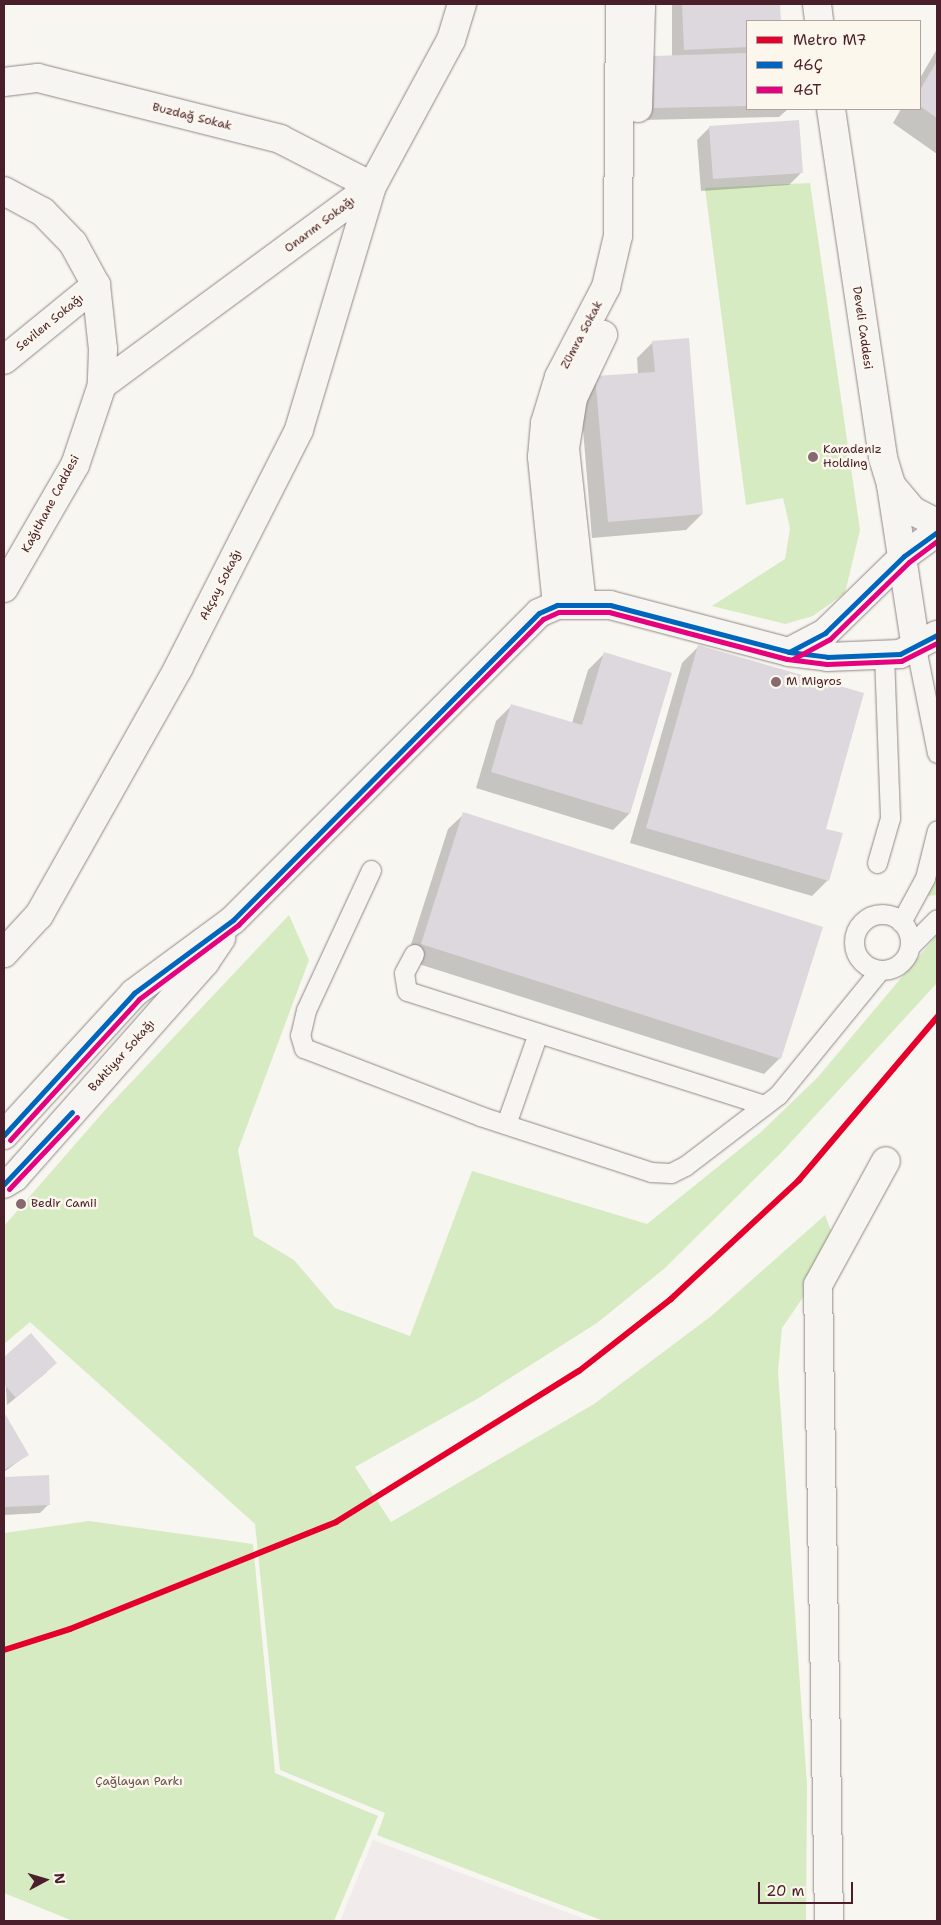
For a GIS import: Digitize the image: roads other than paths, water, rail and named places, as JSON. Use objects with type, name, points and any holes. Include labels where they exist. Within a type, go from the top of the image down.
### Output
[{"type":"street","name":"Onarım Sokağı","points":[[102,385],[372,186],[451,40],[462,4]]},
{"type":"street","name":"Zümra Sokak","points":[[569,605],[542,457],[545,423],[559,377],[606,287],[618,236],[620,4]]},
{"type":"street","name":"Zümra Sokak","points":[[569,605],[565,448],[573,398],[611,320],[633,251],[641,4]]},
{"type":"street","points":[[817,4],[819,20]]},
{"type":"street","name":"Buzdağ Sokak","points":[[4,82],[38,78],[280,139],[372,186]]},
{"type":"street","name":"Develi Caddesi","points":[[831,110],[877,425],[890,485],[913,511],[937,523]]},
{"type":"street","name":"Akçay Sokağı","points":[[4,952],[39,915],[179,667],[300,430],[372,186]]},
{"type":"street","name":"Kağıthane Caddesi","points":[[4,191],[43,212],[73,243],[96,285],[102,385],[75,465],[4,588]]},
{"type":"street","name":"Sevilen Sokağı","points":[[4,360],[96,285]]},
{"type":"street","points":[[569,605],[635,610],[789,652],[884,656],[932,639],[904,556],[890,485]]},
{"type":"street","points":[[789,652],[825,633],[904,556],[937,532]]},
{"type":"street","name":"Bahtiyar Sokağı","points":[[4,1135],[134,993],[233,920],[538,613],[569,605]]},
{"type":"street","name":"Bahtiyar Sokağı","points":[[4,1184],[15,1177],[205,962],[233,920]]},
{"type":"street","points":[[829,1921],[818,1285],[886,1161]]},
{"type":"lane","points":[[932,639],[937,753]]},
{"type":"lane","points":[[877,863],[890,818],[884,656]]},
{"type":"lane","points":[[901,922],[925,878],[937,830]]},
{"type":"lane","points":[[371,870],[306,1010],[300,1035],[304,1048],[506,1124],[651,1172],[671,1172],[778,1095],[880,970],[898,966],[910,946],[937,919]]},
{"type":"lane","points":[[880,970],[858,956],[858,929],[879,914],[901,922],[910,933],[910,946]]},
{"type":"lane","points":[[414,954],[404,973],[407,991],[764,1105]]},
{"type":"lane","points":[[506,1124],[538,1033]]},
{"type":"metro line","name":"M7","points":[[4,1650],[70,1629],[336,1522],[579,1371],[671,1299],[799,1180],[937,1017]]},
{"type":"place","name":"Karadeniz Holding","points":[[813,457]]},
{"type":"place","name":"M Migros","points":[[776,682]]},
{"type":"place","name":"Bedir Camii","points":[[21,1204]]},
{"type":"park label","name":"Çağlayan Parkı","points":[[139,1782]]}]
